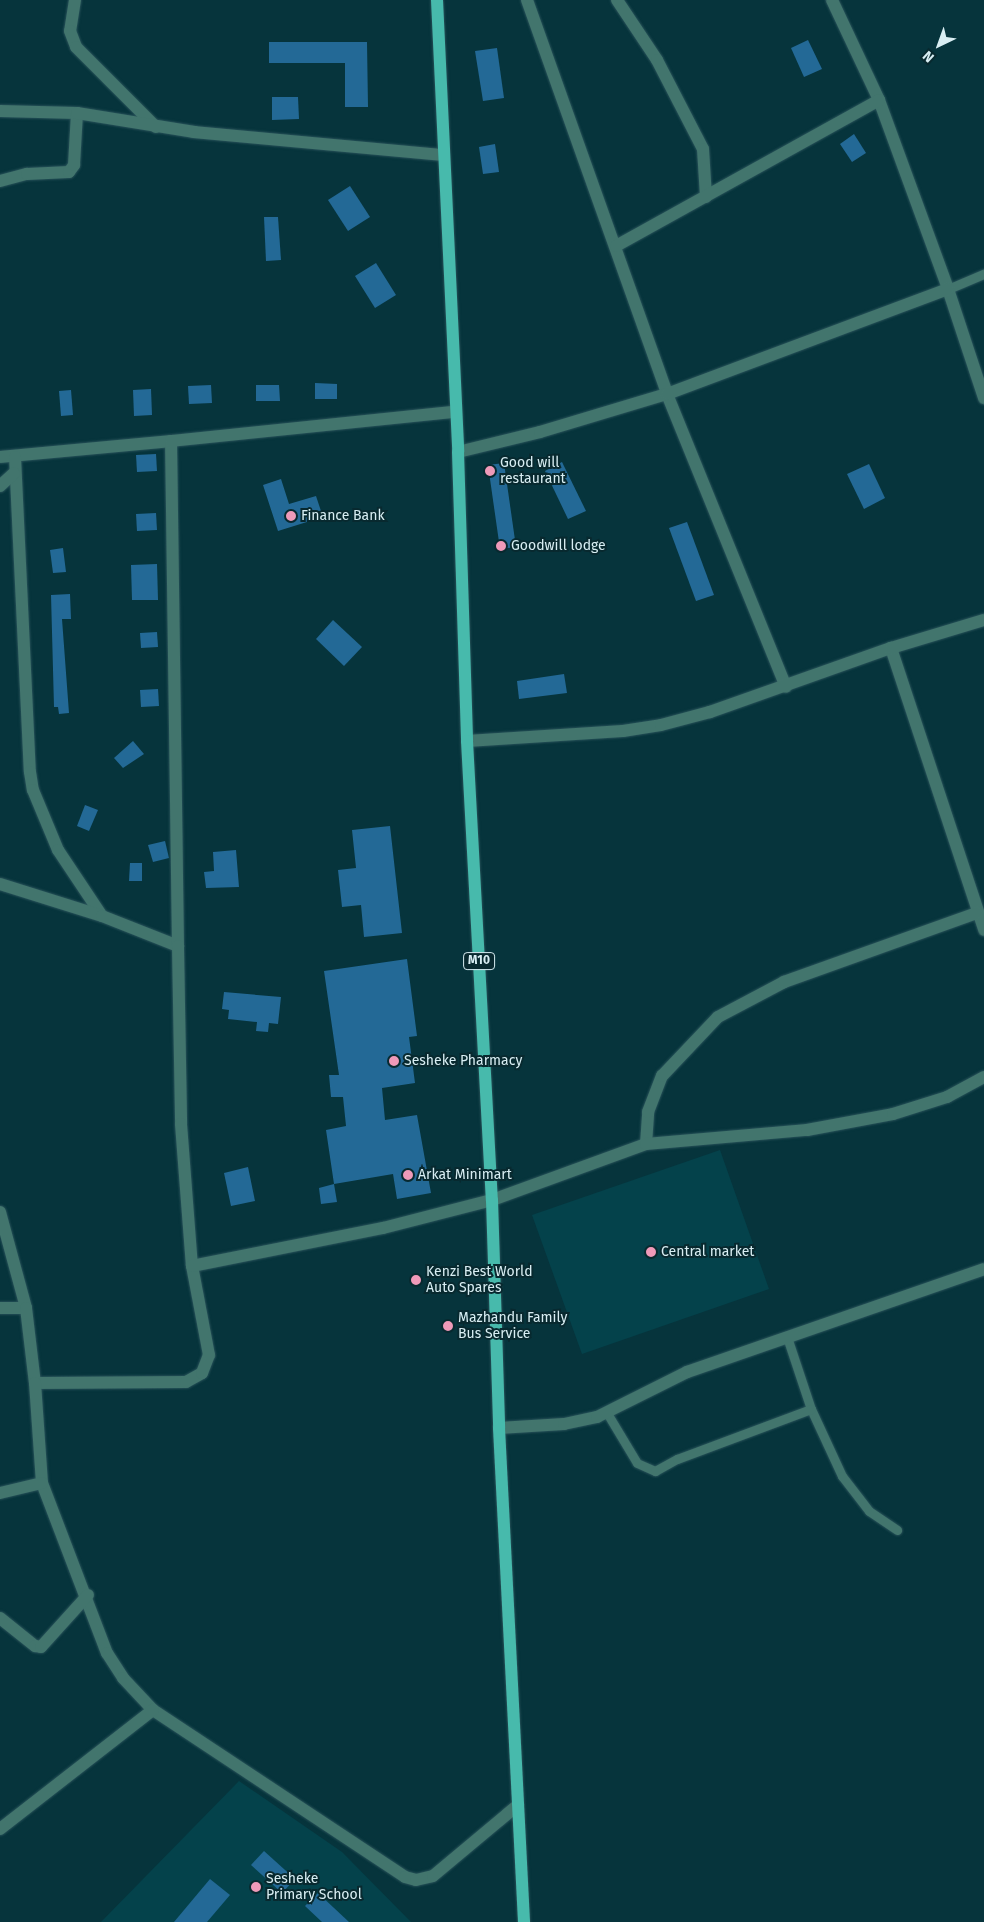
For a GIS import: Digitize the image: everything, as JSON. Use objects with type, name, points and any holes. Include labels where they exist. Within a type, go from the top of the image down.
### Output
[{"type":"main road","name":"M10","points":[[437,0],[454,412],[458,452],[467,741],[492,1200],[499,1428],[524,1922]]},
{"type":"street","points":[[75,0],[70,30],[76,46],[156,127]]},
{"type":"street","points":[[527,0],[668,394],[786,687]]},
{"type":"street","points":[[617,0],[657,60],[703,149],[706,197]]},
{"type":"street","points":[[832,0],[879,100],[948,289],[984,398]]},
{"type":"street","points":[[616,246],[879,100]]},
{"type":"street","points":[[0,111],[77,113],[156,127],[443,155]]},
{"type":"street","points":[[0,181],[27,174],[70,172],[74,165],[77,113]]},
{"type":"street","points":[[458,452],[540,432],[668,394],[948,289]]},
{"type":"street","points":[[0,458],[454,412]]},
{"type":"street","points":[[35,1383],[195,1380],[206,1365],[209,1355],[192,1266],[181,1124],[172,441]]},
{"type":"street","points":[[15,457],[14,473],[33,790],[58,850],[102,916]]},
{"type":"street","points":[[0,486],[14,473]]},
{"type":"street","points":[[467,741],[623,731],[661,725],[786,687],[891,648],[984,620]]},
{"type":"street","points":[[891,648],[984,930]]},
{"type":"street","points":[[0,884],[102,916],[178,946]]},
{"type":"street","points":[[646,1144],[648,1112],[662,1076],[718,1017],[784,982],[977,913]]},
{"type":"street","points":[[192,1266],[383,1228],[492,1200],[646,1144],[807,1130],[893,1114],[946,1096],[984,1077]]},
{"type":"street","points":[[0,1212],[26,1308],[35,1383],[42,1482],[88,1595],[114,1666],[153,1710],[397,1871],[416,1880],[433,1876],[518,1806]]},
{"type":"street","points":[[499,1428],[564,1424],[607,1413],[664,1382],[787,1337],[984,1270]]},
{"type":"street","points":[[0,1308],[26,1308]]},
{"type":"street","points":[[0,1493],[42,1482]]},
{"type":"street","points":[[0,1618],[35,1646],[42,1647],[88,1595]]},
{"type":"street","points":[[0,1829],[153,1710]]},
{"type":"lane","points":[[948,289],[984,274]]},
{"type":"lane","points":[[787,1337],[811,1409],[842,1476],[869,1511],[897,1530]]},
{"type":"lane","points":[[607,1413],[637,1463],[655,1471],[677,1459],[811,1409]]},
{"type":"shaded area","name":"Central market","points":[[720,1150],[769,1289],[582,1354],[532,1215]]},
{"type":"shaded area","name":"Sesheke Primary School","points":[[239,1781],[342,1852],[411,1922],[101,1922]]},
{"type":"building","points":[[808,40],[822,69],[804,77],[791,48]]},
{"type":"building","points":[[269,42],[367,42],[368,107],[345,107],[345,63],[269,63]]},
{"type":"building","points":[[497,48],[504,98],[483,101],[475,51]]},
{"type":"building","points":[[272,97],[298,97],[299,119],[272,120]]},
{"type":"building","points":[[854,134],[866,153],[852,162],[840,144]]},
{"type":"building","points":[[495,144],[499,172],[483,174],[479,147]]},
{"type":"building","points":[[350,186],[370,217],[348,231],[328,200]]},
{"type":"building","points":[[264,217],[278,217],[281,260],[266,261]]},
{"type":"building","points":[[376,263],[396,295],[375,308],[355,276]]},
{"type":"building","points":[[315,383],[337,384],[337,399],[315,399]]},
{"type":"building","points":[[211,385],[212,403],[189,404],[188,386]]},
{"type":"building","points":[[256,385],[279,385],[280,401],[256,401]]},
{"type":"building","points":[[151,389],[152,415],[134,416],[133,390]]},
{"type":"building","points":[[71,390],[73,415],[61,416],[59,391]]},
{"type":"building","points":[[156,454],[157,471],[137,472],[136,455]]},
{"type":"building","points":[[562,462],[586,511],[568,519],[545,471]]},
{"type":"building","points":[[504,463],[516,547],[500,549],[488,465]]},
{"type":"building","points":[[869,464],[885,498],[864,509],[847,474]]},
{"type":"building","points":[[281,479],[289,504],[316,496],[323,517],[278,531],[263,485]]},
{"type":"building","points":[[156,513],[157,530],[137,531],[136,514]]},
{"type":"building","points":[[687,522],[714,595],[696,601],[669,528]]},
{"type":"building","points":[[63,548],[66,572],[53,573],[50,550]]},
{"type":"building","points":[[157,564],[158,600],[132,600],[131,565]]},
{"type":"building","points":[[70,594],[71,619],[62,619],[69,713],[59,714],[58,707],[54,707],[51,595]]},
{"type":"building","points":[[333,620],[362,647],[344,666],[316,639]]},
{"type":"building","points":[[157,632],[158,647],[141,648],[140,633]]},
{"type":"building","points":[[564,674],[567,693],[519,699],[517,681]]},
{"type":"building","points":[[158,689],[159,706],[141,707],[140,690]]},
{"type":"building","points":[[133,741],[144,754],[123,768],[114,758]]},
{"type":"building","points":[[85,805],[98,810],[89,831],[77,826]]},
{"type":"building","points":[[390,826],[402,933],[364,937],[361,905],[342,907],[338,870],[356,868],[352,830]]},
{"type":"building","points":[[165,841],[169,858],[153,862],[148,845]]},
{"type":"building","points":[[236,850],[239,887],[206,888],[204,872],[214,871],[213,852]]},
{"type":"building","points":[[130,863],[142,863],[142,881],[129,881]]},
{"type":"building","points":[[407,959],[417,1036],[409,1037],[415,1083],[382,1088],[385,1120],[417,1115],[431,1193],[397,1199],[393,1174],[334,1184],[326,1130],[346,1126],[343,1097],[331,1097],[329,1075],[339,1075],[324,971]]},
{"type":"building","points":[[224,992],[281,997],[278,1024],[269,1023],[268,1032],[256,1031],[257,1022],[228,1019],[229,1010],[222,1009]]},
{"type":"building","points":[[248,1167],[255,1201],[231,1206],[224,1173]]},
{"type":"building","points":[[334,1184],[337,1202],[321,1204],[319,1188]]},
{"type":"building","points":[[264,1851],[295,1879],[282,1893],[251,1865]]},
{"type":"building","points":[[210,1879],[230,1895],[207,1922],[174,1922]]},
{"type":"building","points":[[318,1893],[349,1922],[322,1922],[305,1906]]},
{"type":"place","name":"Good will restaurant","points":[[490,471]]},
{"type":"place","name":"Finance Bank","points":[[291,516]]},
{"type":"place","name":"Goodwill lodge","points":[[501,546]]},
{"type":"place","name":"Sesheke Pharmacy","points":[[394,1061]]},
{"type":"place","name":"Arkat Minimart","points":[[408,1175]]},
{"type":"place","name":"Central market","points":[[651,1252]]},
{"type":"place","name":"Kenzi Best World Auto Spares","points":[[416,1280]]},
{"type":"place","name":"Mazhandu Family Bus Service","points":[[448,1326]]},
{"type":"place","name":"Sesheke Primary School","points":[[256,1887]]}]
